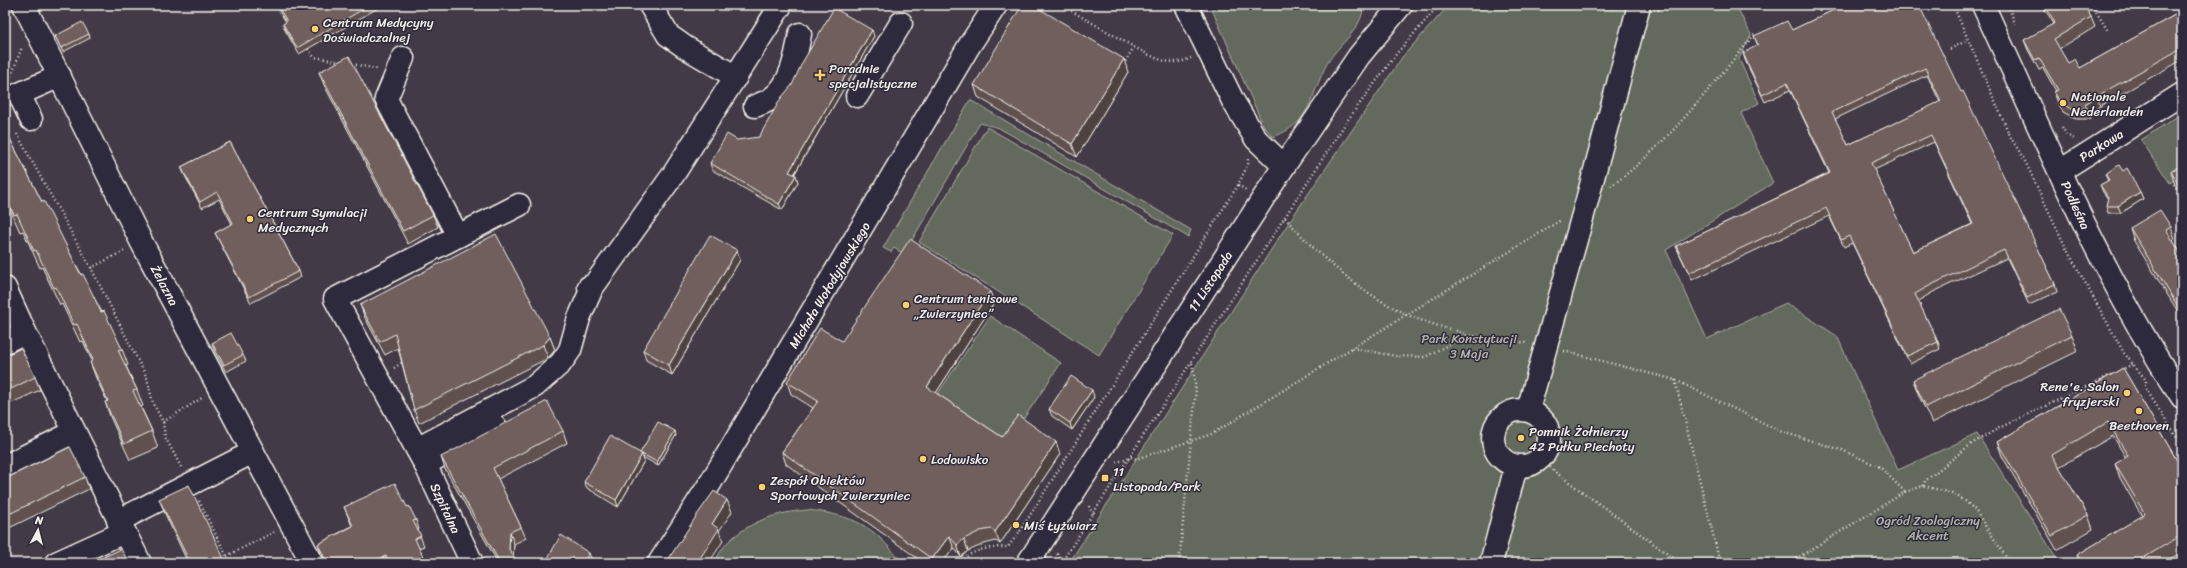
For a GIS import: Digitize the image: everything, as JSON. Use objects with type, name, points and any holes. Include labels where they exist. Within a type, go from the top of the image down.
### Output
[{"type":"street","name":"Żelazna","points":[[24,5],[142,242],[312,563]]},
{"type":"street","points":[[650,5],[668,34],[685,47],[736,77]]},
{"type":"street","points":[[421,456],[535,386],[552,372],[570,350],[579,318],[590,288],[673,175],[782,5]]},
{"type":"street","name":"Michała Wołodyjowskiego","points":[[659,563],[711,482],[969,46],[996,5]]},
{"type":"street","points":[[1186,5],[1233,101],[1256,139],[1284,166]]},
{"type":"street","name":"11 Listopada","points":[[1028,563],[1284,166],[1358,56],[1401,5]]},
{"type":"street","name":"Podleśna","points":[[1983,5],[2099,255],[2134,321],[2182,397]]},
{"type":"street","points":[[1528,410],[1586,204],[1638,8]]},
{"type":"street","points":[[857,96],[901,23]]},
{"type":"street","points":[[755,106],[772,98],[782,86],[792,68],[800,34]]},
{"type":"street","points":[[400,65],[386,99],[458,236],[519,205]]},
{"type":"street","points":[[24,126],[19,94],[60,76]]},
{"type":"street","name":"Parkowa","points":[[2060,171],[2182,94]]},
{"type":"street","name":"Szpitalna","points":[[458,236],[335,299],[421,456],[472,563]]},
{"type":"street","points":[[5,288],[74,432],[140,563]]},
{"type":"street","points":[[5,342],[25,332]]},
{"type":"street","points":[[1491,563],[1514,476],[1541,459],[1548,446],[1549,431],[1541,418],[1528,410],[1521,409],[1507,413],[1502,417],[1494,429],[1493,443],[1495,450],[1514,476]]},
{"type":"street","points":[[421,456],[495,427]]},
{"type":"street","points":[[5,466],[74,432]]},
{"type":"street","points":[[56,563],[121,527],[190,484],[253,452]]},
{"type":"path","points":[[1060,5],[1134,47],[1165,62],[1182,62],[1195,56]]},
{"type":"path","points":[[1061,563],[1347,121],[1372,86],[1439,5]]},
{"type":"path","points":[[1563,5],[1680,9],[1705,5]]},
{"type":"path","points":[[1953,5],[2011,138],[2024,159],[2067,250],[2106,322],[2132,364],[2146,380],[2146,389],[2182,446]]},
{"type":"path","points":[[2088,7],[2092,5],[2108,31]]},
{"type":"path","points":[[1114,463],[1130,458],[1136,459],[1212,434],[1586,204],[1624,177],[1671,132],[1756,33]]},
{"type":"path","points":[[1950,49],[1968,40]]},
{"type":"path","points":[[10,78],[23,44]]},
{"type":"path","points":[[1121,68],[1134,47]]},
{"type":"path","points":[[308,49],[314,57],[400,65]]},
{"type":"path","points":[[2060,122],[2067,135],[2081,143],[2085,155]]},
{"type":"path","points":[[24,126],[91,268],[147,378],[153,403],[163,422],[165,437],[230,563]]},
{"type":"path","points":[[2180,173],[2172,183],[2182,197]]},
{"type":"path","points":[[2174,182],[2182,177]]},
{"type":"path","points":[[1020,531],[1238,185]]},
{"type":"path","points":[[1285,218],[1308,244],[1356,285],[1406,315],[1467,334],[1546,346],[1675,380],[1782,432],[1842,450],[1880,467],[1905,492]]},
{"type":"path","points":[[91,268],[142,242]]},
{"type":"path","points":[[1352,348],[1396,356],[1425,357],[1467,334]]},
{"type":"path","points":[[1179,563],[1196,389],[1192,362]]},
{"type":"path","points":[[1923,486],[1925,481],[1970,445],[1999,428],[2132,364]]},
{"type":"path","points":[[1675,380],[1720,563]]},
{"type":"path","points":[[163,422],[220,388]]},
{"type":"path","points":[[1541,459],[1558,474],[1680,563]]},
{"type":"path","points":[[1789,563],[1905,492],[1923,486],[1952,493],[1975,510],[2010,563]]},
{"type":"path","points":[[227,556],[291,523]]},
{"type":"path","points":[[1064,558],[1067,563]]},
{"type":"green space","points":[[1210,5],[1363,5],[1360,21],[1328,62],[1303,116],[1290,129],[1273,137],[1264,127]]},
{"type":"green space","name":"Park Konstytucji 3 Maja","points":[[1449,5],[1736,5],[1751,35],[1739,59],[1759,103],[1741,113],[1773,183],[1666,250],[1707,339],[1786,303],[1837,336],[1898,470],[1977,434],[2060,563],[1069,563],[1291,219],[1403,56]]},
{"type":"green space","points":[[970,100],[1191,230],[1188,237],[999,128],[980,123],[904,254],[894,248],[891,252],[883,248]]},
{"type":"green space","points":[[2182,113],[2182,175],[2170,183],[2141,140]]},
{"type":"green space","points":[[987,127],[1173,235],[1099,355],[919,242]]},
{"type":"green space","points":[[990,316],[1061,363],[1008,442],[937,395]]},
{"type":"green space","points":[[808,510],[838,515],[862,524],[882,540],[902,563],[714,563],[726,544],[746,528],[775,515]]},
{"type":"building","name":"Centrum Medycyny Doświadczalnej","points":[[277,5],[370,5],[297,48],[283,24],[287,21]]},
{"type":"building","points":[[1022,5],[1033,5],[1124,59],[1072,144],[974,85]]},
{"type":"building","points":[[1844,5],[1919,5],[1961,92],[1963,91],[2055,284],[2027,298],[2004,250],[1931,285],[1915,294],[1938,342],[1907,356],[1849,236],[1841,240],[1826,208],[1689,273],[1676,246],[1830,173],[1787,83],[1762,95],[1743,53],[1758,45],[1754,36],[1787,21],[1792,30]],"holes":[[[1925,68],[1941,101],[1848,145],[1832,112]],[[1931,135],[1973,224],[1913,252],[1871,163]]]},
{"type":"building","points":[[2045,5],[2084,5],[2091,17],[2054,39],[2068,63],[2075,59],[2080,68],[2182,11],[2182,48],[2097,96],[2085,104],[2087,108],[2072,109],[2060,102],[2054,92],[2058,90],[2039,58],[2035,60],[2024,40],[2055,23]]},
{"type":"building","points":[[834,8],[872,30],[789,172],[796,175],[779,204],[710,163],[727,134],[737,140],[759,137],[781,98],[792,85],[802,63]]},
{"type":"building","points":[[82,22],[89,34],[61,48],[55,36]]},
{"type":"building","points":[[349,56],[433,215],[403,231],[319,72]]},
{"type":"building","points":[[5,129],[42,202],[44,201],[81,275],[83,274],[101,312],[104,311],[122,349],[118,350],[137,390],[133,391],[152,431],[124,444],[105,402],[108,401],[90,362],[93,360],[77,324],[74,325],[56,287],[54,288],[36,250],[34,251],[17,214],[14,215],[5,195]]},
{"type":"building","name":"Centrum Symulacji Medycznych","points":[[230,142],[299,271],[249,297],[215,233],[233,223],[217,192],[200,202],[181,167]]},
{"type":"building","points":[[2182,164],[2182,189],[2171,172]]},
{"type":"building","points":[[2119,165],[2123,171],[2127,168],[2140,192],[2118,206],[2106,206],[2108,197],[2100,185],[2109,180],[2105,174]]},
{"type":"building","points":[[2160,210],[2171,227],[2166,230],[2182,255],[2182,313],[2130,228]]},
{"type":"building","points":[[496,234],[550,337],[543,345],[414,410],[395,334],[380,342],[360,305]]},
{"type":"building","points":[[710,235],[737,250],[669,365],[643,350]]},
{"type":"building","name":"Lodowisko","points":[[910,239],[990,291],[927,387],[1002,437],[1018,415],[1056,442],[995,532],[991,529],[980,531],[964,539],[957,545],[949,536],[932,559],[782,452],[818,401],[787,382],[820,328],[842,341]]},
{"type":"building","points":[[2059,309],[2072,335],[1926,407],[1913,380]]},
{"type":"building","points":[[231,333],[243,355],[224,365],[212,343]]},
{"type":"building","points":[[21,348],[35,377],[5,392],[5,356]]},
{"type":"building","points":[[2123,368],[2182,469],[2182,535],[2135,563],[2082,563],[2077,555],[2145,514],[2115,464],[2128,456],[2108,422],[2052,455],[2088,515],[2052,536],[1997,442]]},
{"type":"building","points":[[1071,376],[1092,390],[1070,423],[1049,409]]},
{"type":"building","points":[[547,401],[563,431],[493,468],[521,527],[510,532],[509,549],[518,563],[500,563],[441,457]]},
{"type":"building","points":[[658,422],[675,431],[657,462],[640,453]]},
{"type":"building","points":[[610,436],[642,454],[616,500],[584,482]]},
{"type":"building","points":[[70,447],[85,477],[5,516],[5,479]]},
{"type":"building","points":[[395,483],[407,507],[409,506],[416,520],[413,521],[421,536],[415,539],[426,563],[389,563],[386,556],[370,563],[327,563],[318,544],[353,526],[344,507]]},
{"type":"building","points":[[189,485],[226,563],[190,563],[159,499]]},
{"type":"building","points":[[714,491],[727,500],[712,524],[719,529],[697,563],[666,563],[697,515]]},
{"type":"building","points":[[561,535],[589,553],[584,563],[545,563]]},
{"type":"building","points":[[121,549],[129,563],[91,563]]},
{"type":"place","name":"Centrum Medycyny Doświadczalnej","points":[[315,29]]},
{"type":"place","name":"Poradnie specjalistyczne","points":[[820,75]]},
{"type":"place","name":"Nationale Nederlanden","points":[[2063,103]]},
{"type":"place","name":"Centrum Symulacji Medycznych","points":[[250,219]]},
{"type":"place","name":"Centrum tenisowe „Zwierzyniec”","points":[[906,305]]},
{"type":"place","name":"Rene'e. Salon fryzjerski","points":[[2127,393]]},
{"type":"place","name":"Beethoven","points":[[2139,411]]},
{"type":"place","name":"Pomnik Żołnierzy 42 Pułku Piechoty","points":[[1521,438]]},
{"type":"place","name":"Lodowisko","points":[[923,459]]},
{"type":"place","name":"11 Listopada/Park","points":[[1105,478]]},
{"type":"place","name":"Zespół Obiektów Sportowych Zwierzyniec","points":[[762,487]]},
{"type":"place","name":"Miś Łyżwiarz","points":[[1016,525]]},
{"type":"park label","name":"Ogród Zoologiczny Akcent","points":[[1928,528]]}]
